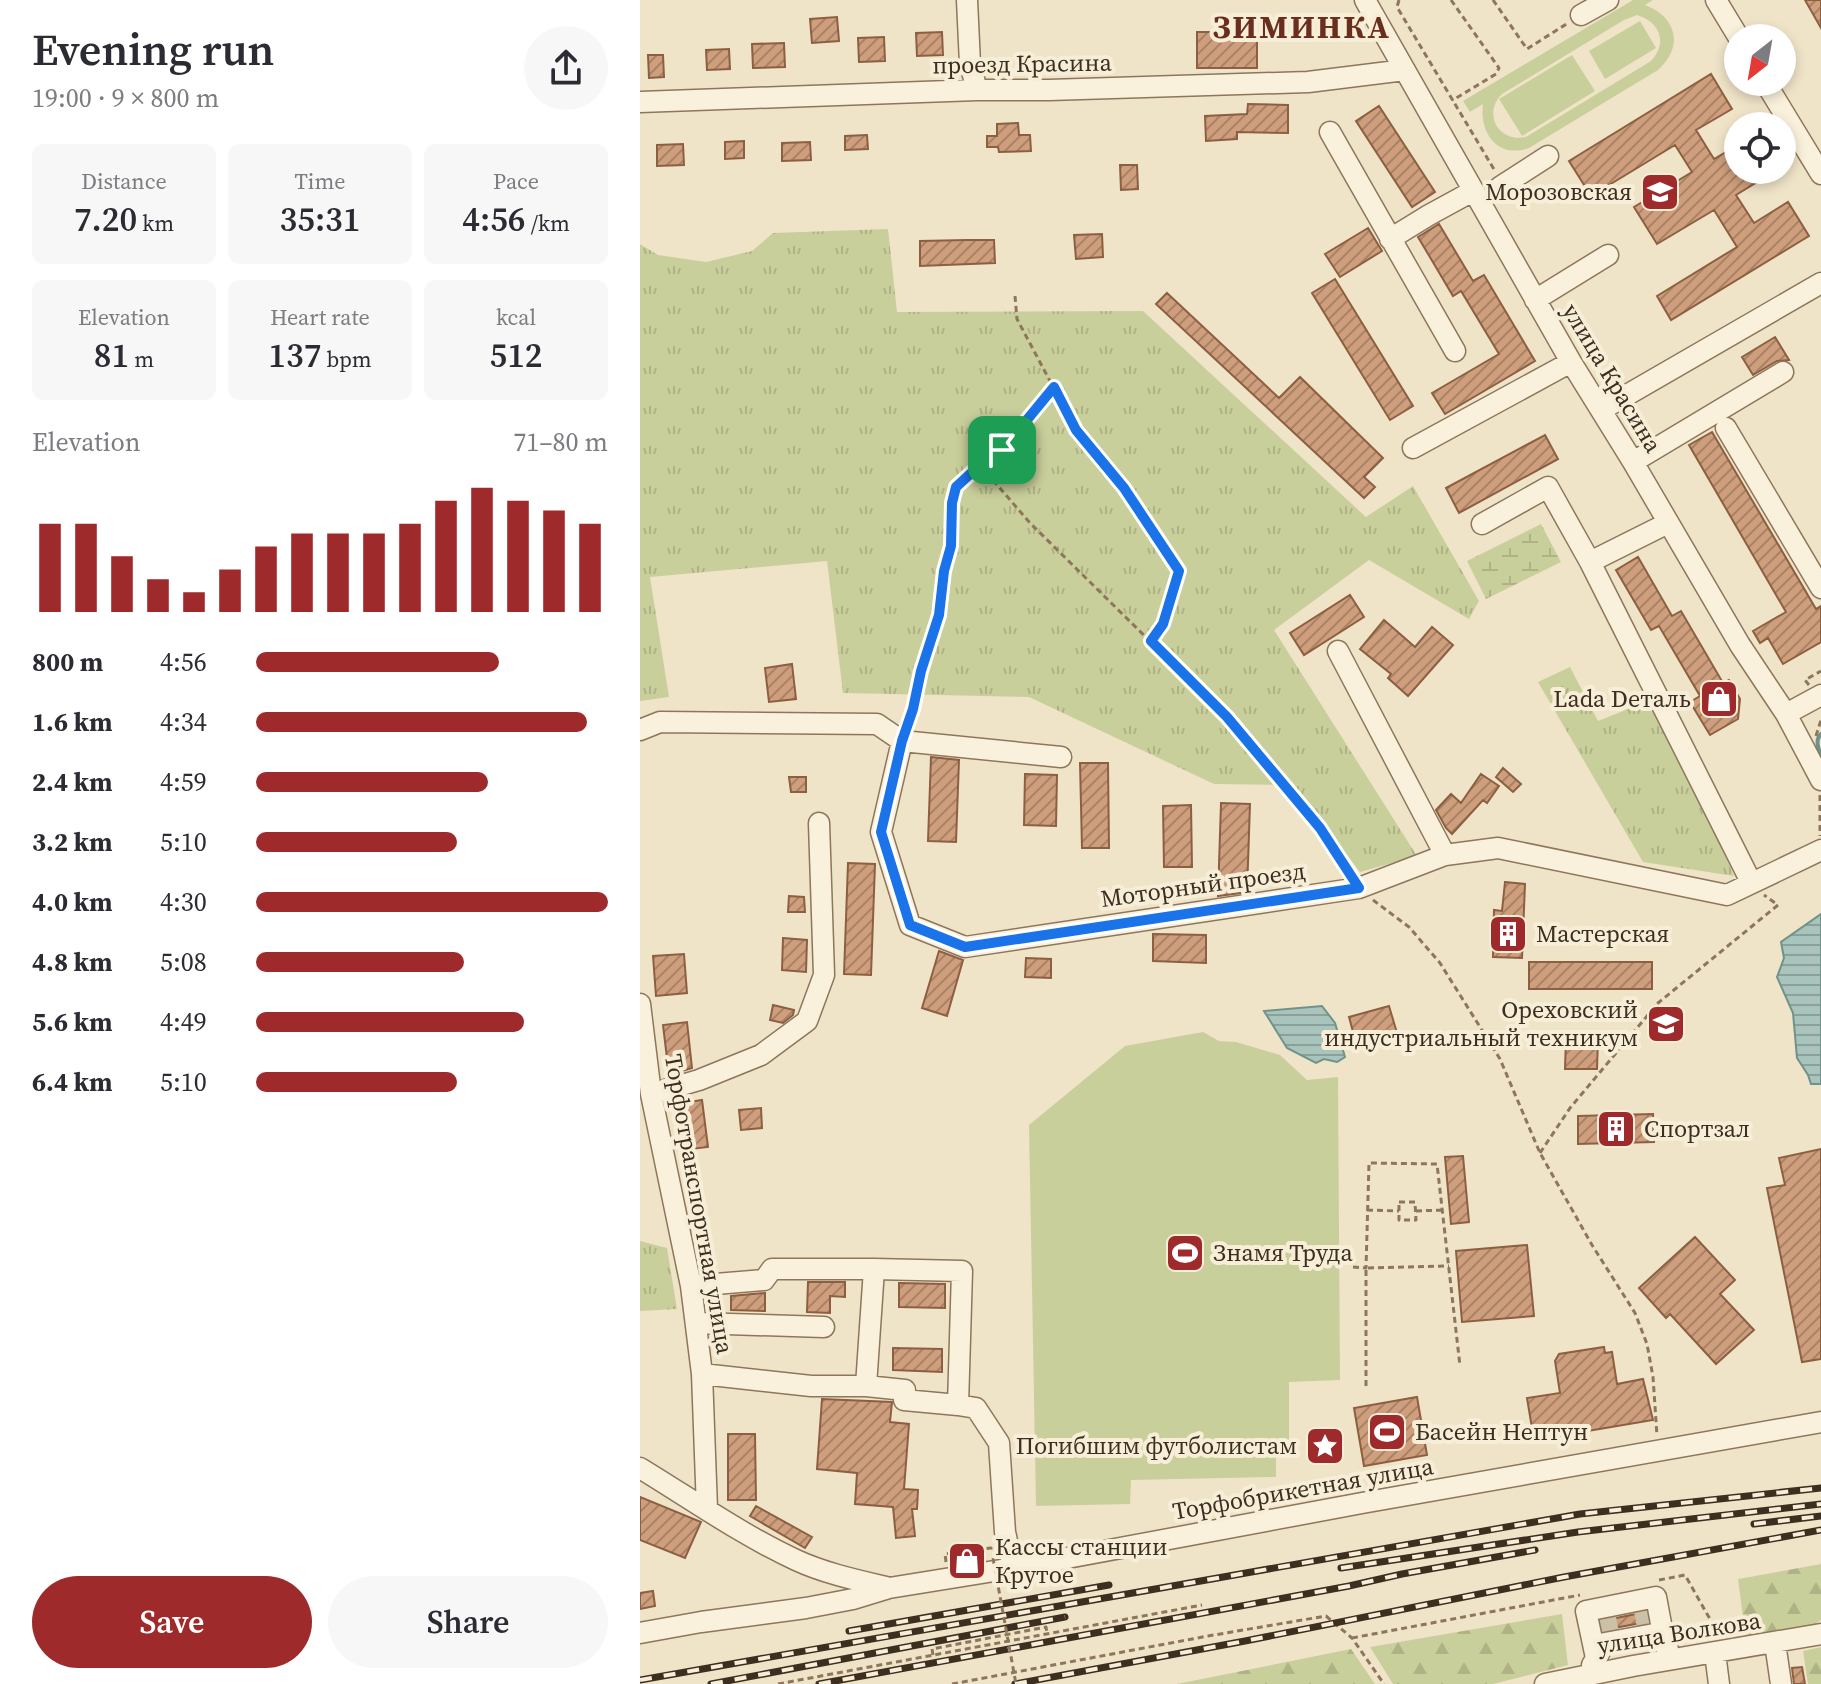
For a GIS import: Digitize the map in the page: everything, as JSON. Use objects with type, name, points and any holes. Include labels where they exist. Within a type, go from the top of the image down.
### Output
[{"type":"street","points":[[967,0],[970,64],[977,90]]},
{"type":"street","name":"улица Красина","points":[[1365,0],[1571,362],[1754,668],[1786,714],[1820,786]]},
{"type":"street","points":[[1581,15],[1608,0]]},
{"type":"street","points":[[1716,0],[1731,24]]},
{"type":"street","name":"проезд Красина","points":[[640,102],[1308,82],[1405,70]]},
{"type":"street","points":[[1774,96],[1821,174]]},
{"type":"street","points":[[1330,132],[1455,351]]},
{"type":"street","points":[[1502,186],[1548,156]]},
{"type":"street","points":[[1390,239],[1473,191]]},
{"type":"street","points":[[1535,300],[1608,255]]},
{"type":"street","points":[[1601,410],[1821,283]]},
{"type":"street","points":[[1413,448],[1571,362]]},
{"type":"street","points":[[1633,462],[1783,372]]},
{"type":"street","points":[[1726,428],[1821,588]]},
{"type":"street","points":[[1482,524],[1548,487],[1590,562],[1750,881]]},
{"type":"street","points":[[1590,562],[1668,523]]},
{"type":"street","points":[[1338,651],[1445,855]]},
{"type":"street","points":[[1786,714],[1821,695]]},
{"type":"street","points":[[640,730],[660,722],[877,724],[902,741],[1061,757]]},
{"type":"street","name":"Моторный проезд","points":[[902,741],[881,832],[910,925],[965,947],[1359,888],[1445,855],[1498,848],[1727,895],[1750,881],[1821,850]]},
{"type":"street","points":[[651,1094],[699,1080],[761,1055],[807,1021],[824,975],[819,823]]},
{"type":"street","name":"Торфотранспортная улица","points":[[640,1004],[651,1094],[696,1323],[702,1374],[707,1509]]},
{"type":"street","points":[[691,1286],[764,1280],[772,1269],[962,1271],[958,1405]]},
{"type":"street","points":[[866,1386],[874,1269]]},
{"type":"street","points":[[696,1323],[824,1327]]},
{"type":"street","points":[[702,1374],[811,1386],[909,1386],[904,1400],[976,1408],[999,1443],[1005,1532],[1013,1568]]},
{"type":"street","name":"Торфобрикетная улица","points":[[640,1633],[806,1608],[889,1588],[1821,1422]]},
{"type":"street","name":"Торфобрикетная улица","points":[[640,1468],[798,1561],[843,1577],[889,1588]]},
{"type":"street","points":[[1656,1597],[1637,1638],[1605,1643],[1580,1674],[1586,1611],[1656,1597]]},
{"type":"street","name":"улица Волкова","points":[[1545,1684],[1580,1674],[1644,1664],[1637,1638],[1722,1651],[1821,1634]]},
{"type":"street","points":[[1775,1643],[1781,1684]]},
{"type":"street","points":[[1719,1684],[1722,1651]]},
{"type":"street","points":[[1636,1684],[1644,1664]]},
{"type":"path","points":[[1399,0],[1397,7],[1502,186]]},
{"type":"path","points":[[1451,0],[1499,68],[1496,74],[1453,100]]},
{"type":"path","points":[[1493,0],[1527,49],[1581,15]]},
{"type":"path","points":[[1015,296],[1017,319],[1076,430],[1124,488],[1179,571],[1163,624],[1151,641]]},
{"type":"path","points":[[902,741],[939,615],[944,571],[951,546],[952,503],[956,487],[1002,450],[1054,387]]},
{"type":"path","points":[[980,465],[1030,523],[1238,730],[1320,828],[1359,888],[1409,927],[1440,963],[1500,1059],[1540,1153],[1635,1313],[1647,1344],[1653,1377],[1658,1452]]},
{"type":"path","points":[[1820,786],[1821,850]]},
{"type":"path","points":[[1540,1153],[1570,1108],[1658,1003],[1778,905],[1750,881]]},
{"type":"path","points":[[1366,1386],[1369,1163],[1437,1164],[1460,1366]]},
{"type":"path","points":[[1399,1202],[1415,1202],[1416,1220],[1399,1220],[1399,1211],[1399,1202]]},
{"type":"path","points":[[1367,1210],[1399,1211]]},
{"type":"path","points":[[1416,1211],[1442,1210]]},
{"type":"path","points":[[1353,1267],[1449,1266]]},
{"type":"path","points":[[952,1553],[991,1548],[1016,1684]]},
{"type":"path","points":[[1655,1581],[1685,1575],[1722,1651]]},
{"type":"path","points":[[1352,1638],[1579,1595]]},
{"type":"path","points":[[778,1684],[1202,1605]]},
{"type":"path","points":[[952,1684],[1326,1616],[1352,1638],[1384,1684]]},
{"type":"path","points":[[933,1655],[932,1649],[1007,1634],[1046,1627],[1047,1634]]},
{"type":"green space","points":[[1633,0],[1653,0],[1645,5],[1664,17],[1673,33],[1671,52],[1658,70],[1529,148],[1508,150],[1500,147],[1484,125],[1483,104],[1470,112],[1463,101]],"holes":[[[1637,15],[1656,28],[1660,40],[1651,61],[1526,137],[1508,136],[1496,125],[1494,110],[1502,94],[1624,20]]]},
{"type":"green space","points":[[1640,21],[1656,48],[1605,79],[1589,51]]},
{"type":"green space","points":[[1572,55],[1595,91],[1522,136],[1499,99]]},
{"type":"green space","points":[[888,229],[897,312],[1143,311],[1366,517],[1413,486],[1479,601],[1469,619],[1369,560],[1274,630],[1417,856],[1360,872],[1294,785],[1214,784],[1029,697],[843,693],[827,561],[650,577],[669,697],[640,701],[640,244],[658,255],[706,262],[752,251],[773,233]]},
{"type":"green space","points":[[1541,524],[1561,562],[1486,599],[1467,561]]},
{"type":"green space","points":[[1570,667],[1598,721],[1658,697],[1734,876],[1643,862],[1538,682]]},
{"type":"green space","name":"Знамя Труда","points":[[1203,1032],[1219,1041],[1236,1042],[1280,1055],[1307,1080],[1338,1077],[1340,1380],[1289,1382],[1289,1457],[1276,1458],[1276,1477],[1131,1480],[1130,1504],[1036,1506],[1029,1125],[1125,1046]]},
{"type":"green space","points":[[640,1241],[667,1248],[677,1309],[640,1311]]},
{"type":"green space","points":[[1821,1564],[1821,1620],[1811,1627],[1746,1640],[1738,1579]]},
{"type":"green space","points":[[1562,1614],[1568,1665],[1493,1684],[1393,1684],[1370,1647]]},
{"type":"green space","points":[[1821,1647],[1821,1684],[1808,1684],[1803,1651]]},
{"type":"green space","points":[[1351,1649],[1375,1684],[1177,1684]]},
{"type":"water","points":[[1821,914],[1821,1084],[1811,1084],[1797,1058],[1793,1013],[1777,977],[1784,958],[1781,942]]},
{"type":"water","points":[[1322,1006],[1335,1023],[1345,1057],[1337,1062],[1324,1059],[1316,1063],[1287,1048],[1264,1011]]},
{"type":"building","points":[[1805,0],[1821,0],[1821,28]]},
{"type":"building","points":[[837,17],[839,41],[812,43],[810,19]]},
{"type":"building","points":[[942,32],[943,55],[917,56],[916,33]]},
{"type":"building","points":[[1197,32],[1225,32],[1225,37],[1257,37],[1257,68],[1197,68]]},
{"type":"building","points":[[884,37],[885,61],[859,62],[858,38]]},
{"type":"building","points":[[784,43],[785,67],[753,68],[752,44]]},
{"type":"building","points":[[729,49],[730,69],[707,70],[706,50]]},
{"type":"building","points":[[648,55],[663,55],[664,77],[649,78]]},
{"type":"building","name":"Морозовская","points":[[1711,74],[1732,109],[1696,130],[1714,159],[1724,153],[1724,184],[1754,184],[1736,195],[1754,223],[1788,202],[1809,236],[1671,320],[1657,296],[1737,247],[1714,210],[1657,244],[1634,207],[1692,172],[1675,145],[1591,196],[1569,161]]},
{"type":"building","points":[[1248,104],[1288,105],[1288,133],[1237,132],[1237,139],[1206,141],[1205,116],[1247,114]]},
{"type":"building","points":[[1379,106],[1435,192],[1412,207],[1356,121]]},
{"type":"building","points":[[1018,123],[1019,135],[1030,135],[1031,151],[999,152],[998,147],[987,147],[987,136],[997,136],[997,124]]},
{"type":"building","points":[[867,135],[868,149],[845,150],[845,136]]},
{"type":"building","points":[[744,141],[744,158],[725,159],[725,142]]},
{"type":"building","points":[[810,142],[811,160],[782,161],[782,143]]},
{"type":"building","points":[[683,144],[684,165],[657,166],[657,145]]},
{"type":"building","points":[[1120,165],[1137,165],[1138,189],[1121,190]]},
{"type":"building","points":[[1439,224],[1473,281],[1484,275],[1535,361],[1445,414],[1432,393],[1499,354],[1461,291],[1453,296],[1418,237]]},
{"type":"building","points":[[1368,228],[1382,251],[1340,277],[1325,254]]},
{"type":"building","points":[[1102,234],[1103,257],[1076,259],[1074,235]]},
{"type":"building","points":[[994,240],[995,263],[920,266],[920,241]]},
{"type":"building","points":[[1335,279],[1413,406],[1390,420],[1312,293]]},
{"type":"building","points":[[1167,293],[1279,398],[1300,377],[1383,458],[1364,477],[1375,487],[1364,498],[1156,304]]},
{"type":"building","points":[[1775,337],[1789,360],[1777,361],[1753,375],[1742,357]]},
{"type":"building","points":[[1712,432],[1816,609],[1821,606],[1821,642],[1783,664],[1768,638],[1760,643],[1753,631],[1786,612],[1689,445]]},
{"type":"building","points":[[1545,435],[1558,459],[1459,513],[1446,488]]},
{"type":"building","points":[[1638,557],[1672,616],[1681,611],[1723,683],[1729,680],[1740,699],[1738,719],[1710,735],[1690,702],[1700,696],[1659,626],[1651,630],[1616,570]]},
{"type":"building","points":[[1350,595],[1364,617],[1304,655],[1290,633]]},
{"type":"building","points":[[1384,620],[1415,647],[1432,627],[1453,645],[1408,696],[1388,678],[1391,674],[1360,649]]},
{"type":"building","points":[[792,664],[796,699],[769,702],[765,668]]},
{"type":"building","points":[[931,757],[959,760],[956,842],[928,841]]},
{"type":"building","points":[[1080,763],[1108,763],[1109,848],[1082,848]]},
{"type":"building","points":[[1503,768],[1521,784],[1513,792],[1496,777]]},
{"type":"building","points":[[1025,774],[1057,775],[1056,826],[1024,825]]},
{"type":"building","points":[[1481,774],[1499,786],[1487,803],[1483,800],[1452,834],[1436,810],[1451,794],[1461,803]]},
{"type":"building","points":[[789,777],[806,777],[806,792],[791,792]]},
{"type":"building","points":[[1221,803],[1250,804],[1247,892],[1218,896]]},
{"type":"building","points":[[1191,805],[1192,867],[1164,867],[1163,806]]},
{"type":"building","points":[[848,863],[875,864],[871,975],[844,974]]},
{"type":"building","name":"Мастерская","points":[[1505,882],[1525,884],[1522,958],[1493,957],[1494,910],[1502,911]]},
{"type":"building","points":[[789,896],[804,897],[805,912],[788,912]]},
{"type":"building","points":[[1153,934],[1206,935],[1206,963],[1153,961]]},
{"type":"building","points":[[783,938],[807,940],[806,972],[782,970]]},
{"type":"building","points":[[939,951],[963,960],[947,1016],[922,1008]]},
{"type":"building","points":[[684,954],[687,993],[656,996],[653,956]]},
{"type":"building","points":[[1026,958],[1051,959],[1051,978],[1025,977]]},
{"type":"building","points":[[1529,962],[1652,962],[1652,989],[1529,989]]},
{"type":"building","points":[[773,1005],[794,1010],[793,1015],[783,1023],[770,1020]]},
{"type":"building","points":[[1389,1006],[1397,1033],[1356,1043],[1349,1017]]},
{"type":"building","points":[[687,1022],[692,1068],[669,1075],[663,1025]]},
{"type":"building","points":[[1566,1038],[1598,1038],[1597,1069],[1565,1069]]},
{"type":"building","points":[[702,1100],[708,1147],[683,1150],[677,1104]]},
{"type":"building","points":[[761,1108],[762,1128],[741,1130],[739,1110]]},
{"type":"building","name":"Спортзал","points":[[1653,1114],[1654,1142],[1578,1144],[1578,1116]]},
{"type":"building","points":[[1821,1149],[1821,1359],[1802,1362],[1767,1188],[1785,1185],[1779,1158]]},
{"type":"building","points":[[1463,1156],[1469,1222],[1451,1224],[1445,1157]]},
{"type":"building","points":[[1695,1237],[1735,1280],[1720,1294],[1754,1330],[1716,1364],[1670,1314],[1666,1318],[1639,1288]]},
{"type":"building","points":[[1527,1245],[1534,1316],[1462,1322],[1456,1251]]},
{"type":"building","points":[[808,1282],[845,1282],[845,1297],[830,1296],[830,1313],[807,1312]]},
{"type":"building","points":[[899,1283],[945,1284],[945,1308],[899,1307]]},
{"type":"building","points":[[765,1293],[765,1311],[731,1310],[731,1296]]},
{"type":"building","points":[[1604,1347],[1605,1353],[1612,1352],[1617,1384],[1643,1379],[1653,1420],[1534,1440],[1527,1398],[1560,1393],[1555,1361],[1559,1354]]},
{"type":"building","points":[[893,1348],[942,1349],[942,1372],[893,1370]]},
{"type":"building","points":[[1417,1397],[1427,1455],[1364,1466],[1354,1408]]},
{"type":"building","points":[[822,1399],[892,1402],[890,1422],[909,1424],[904,1489],[918,1490],[917,1509],[912,1509],[915,1536],[896,1538],[893,1507],[855,1504],[857,1473],[817,1469]]},
{"type":"building","points":[[728,1434],[755,1434],[756,1500],[728,1500]]},
{"type":"building","points":[[640,1497],[701,1522],[685,1558],[640,1540]]},
{"type":"building","points":[[756,1506],[812,1537],[805,1548],[750,1516]]},
{"type":"building","name":"Кассы станции Крутое","points":[[979,1554],[980,1560],[955,1564],[953,1557]]},
{"type":"building","points":[[653,1591],[655,1606],[640,1609],[640,1593]]},
{"type":"building","points":[[1646,1612],[1647,1622],[1603,1630],[1601,1621]]},
{"type":"building","points":[[1802,1667],[1805,1684],[1794,1684],[1792,1668]]},
{"type":"waterway","points":[[1821,734],[1818,741],[1821,755]]},
{"type":"tunnel","points":[[1643,1605],[1647,1627]]},
{"type":"tunnel","points":[[1605,1612],[1609,1634]]},
{"type":"railway","points":[[640,1680],[1580,1514],[1821,1488]]},
{"type":"railway","points":[[1341,1568],[1578,1532],[1821,1504]]},
{"type":"railway","points":[[1754,1524],[1821,1516]]},
{"type":"railway","points":[[1015,1684],[1821,1530]]},
{"type":"railway","points":[[819,1684],[1535,1550]]},
{"type":"railway","points":[[849,1631],[1109,1585]]},
{"type":"railway","points":[[711,1684],[1065,1617]]},
{"type":"place","name":"Морозовская","points":[[1660,192]]},
{"type":"place","name":"Lada Dеталь","points":[[1719,699]]},
{"type":"place","name":"Мастерская","points":[[1508,934]]},
{"type":"place","name":"Ореховский индустриальный техникум","points":[[1666,1024]]},
{"type":"place","name":"Спортзал","points":[[1616,1129]]},
{"type":"place","name":"Знамя Труда","points":[[1185,1253]]},
{"type":"place","name":"Басейн Нептун","points":[[1387,1432]]},
{"type":"place","name":"Погибшим футболистам","points":[[1325,1446]]},
{"type":"place","name":"Кассы станции Крутое","points":[[967,1561]]},
{"type":"district","name":"ЗИМИНКА","points":[[1302,27]]},
{"type":"route","points":[[1054,387],[1076,430],[1124,488],[1179,571],[1163,624],[1151,641],[1227,717],[1320,828],[1359,888],[965,947],[910,925],[881,832],[902,741],[939,615],[944,571],[951,546],[952,503],[956,487],[1002,450],[1054,387]]}]
